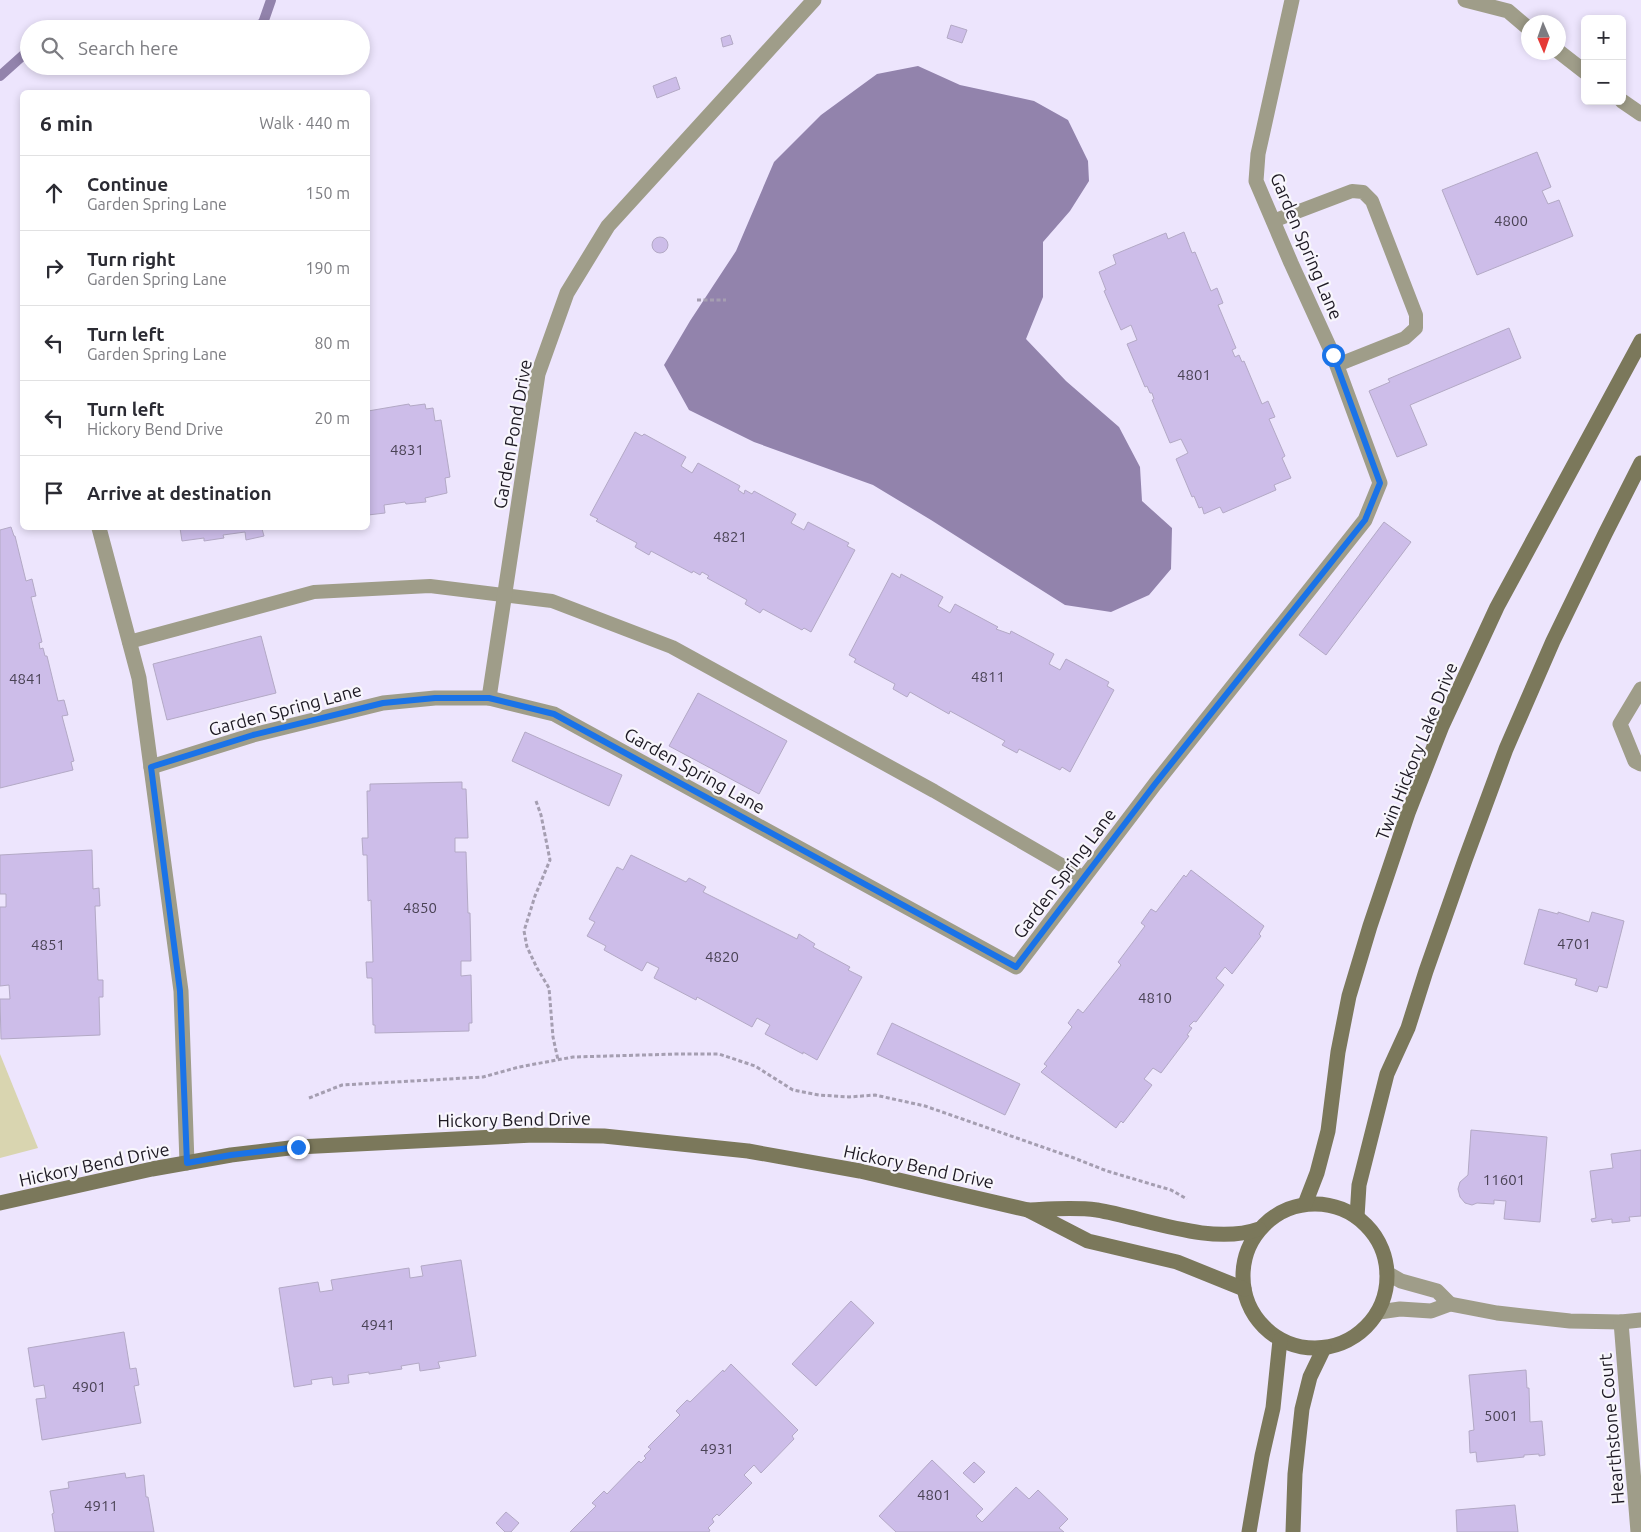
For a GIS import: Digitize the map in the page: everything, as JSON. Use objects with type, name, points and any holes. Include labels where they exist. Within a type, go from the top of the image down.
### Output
[{"type":"street","name":"Garden Pond Drive","points":[[489,698],[538,374],[567,293],[608,226],[814,0]]},
{"type":"street","name":"Garden Spring Lane","points":[[151,767],[253,735],[383,703],[435,698],[489,698],[554,714],[1016,967],[1155,784],[1365,520],[1380,483],[1337,365],[1256,181],[1258,154],[1292,0]]},
{"type":"street","points":[[1465,0],[1508,11],[1521,22]]},
{"type":"street","points":[[1566,57],[1581,69]]},
{"type":"street","points":[[1626,104],[1641,114]]},
{"type":"street","name":"Twin Hickory Lake Drive","points":[[1305,1204],[1317,1173],[1328,1131],[1338,1052],[1349,996],[1408,813],[1442,726],[1497,607],[1641,341]]},
{"type":"street","points":[[1357,1217],[1359,1185],[1387,1074],[1408,1028],[1464,860],[1502,758],[1553,641],[1604,534],[1641,463]]},
{"type":"street","points":[[100,530],[139,678],[180,991],[187,1163]]},
{"type":"street","points":[[1641,689],[1620,724],[1635,760],[1641,764]]},
{"type":"street","name":"Hickory Bend Drive","points":[[0,1203],[187,1163],[231,1155],[298,1147],[534,1135],[604,1136],[748,1151],[869,1173],[1028,1210],[1088,1241],[1177,1262],[1244,1290]]},
{"type":"street","points":[[1305,1204],[1326,1204],[1345,1210],[1357,1217],[1374,1233],[1383,1250],[1387,1273],[1386,1290],[1379,1312],[1365,1329],[1345,1342],[1324,1348],[1301,1347],[1280,1340],[1262,1326],[1249,1308],[1244,1290],[1243,1263],[1248,1245],[1258,1229],[1273,1216],[1290,1208],[1305,1204]]},
{"type":"street","name":"Hickory Bend Drive","points":[[1028,1210],[1065,1208],[1096,1210],[1180,1229],[1230,1235],[1247,1233],[1258,1229]]},
{"type":"street","points":[[1387,1273],[1402,1281],[1437,1291],[1450,1304]]},
{"type":"street","points":[[1379,1312],[1400,1309],[1431,1312],[1450,1304],[1498,1313],[1570,1321],[1621,1322],[1641,1320]]},
{"type":"street","name":"Hearthstone Court","points":[[1621,1322],[1638,1532]]},
{"type":"street","points":[[1249,1532],[1262,1456],[1273,1408],[1280,1340]]},
{"type":"street","points":[[1293,1532],[1295,1474],[1302,1409],[1310,1377],[1324,1348]]},
{"type":"lane","points":[[1273,221],[1352,191],[1363,192],[1372,201],[1416,315],[1416,328],[1405,338],[1337,365]]},
{"type":"lane","points":[[129,642],[314,592],[430,586],[552,602],[672,647],[934,791],[1084,878]]},
{"type":"path","points":[[697,300],[726,300]]},
{"type":"path","points":[[536,800],[550,860],[524,931],[527,947],[549,988],[553,1037],[558,1060]]},
{"type":"path","points":[[309,1098],[342,1085],[483,1077],[519,1067],[573,1057],[719,1054],[755,1066],[793,1090],[819,1095],[850,1097],[876,1095],[925,1106],[1107,1171],[1171,1190],[1186,1199]]},
{"type":"shaded area","points":[[918,66],[960,85],[1034,101],[1068,120],[1088,161],[1089,181],[1070,211],[1043,242],[1043,297],[1026,339],[1066,381],[1119,427],[1140,467],[1142,501],[1172,528],[1171,569],[1149,595],[1111,612],[1065,605],[873,485],[754,442],[689,410],[664,365],[690,321],[736,251],[774,162],[821,115],[877,74]]},
{"type":"shaded area","points":[[0,1054],[38,1148],[0,1158]]},
{"type":"building","points":[[951,25],[967,30],[962,43],[947,38]]},
{"type":"building","points":[[730,35],[733,44],[723,47],[721,38]]},
{"type":"building","points":[[676,77],[680,89],[657,98],[653,86]]},
{"type":"building","points":[[1537,152],[1551,187],[1542,191],[1548,204],[1559,200],[1573,236],[1477,275],[1442,190]]},
{"type":"building","points":[[1184,232],[1192,253],[1195,252],[1211,291],[1217,288],[1223,303],[1218,305],[1236,348],[1232,350],[1235,357],[1239,355],[1242,362],[1244,361],[1262,404],[1268,401],[1275,417],[1269,419],[1285,456],[1282,458],[1291,478],[1274,485],[1276,490],[1223,513],[1220,507],[1204,514],[1202,507],[1199,508],[1194,496],[1192,497],[1176,459],[1188,453],[1181,439],[1170,443],[1152,400],[1154,399],[1152,393],[1150,393],[1147,386],[1145,387],[1127,344],[1137,340],[1131,325],[1121,330],[1104,291],[1106,290],[1099,272],[1116,264],[1113,255],[1166,233],[1168,239]]},
{"type":"building","points":[[660,237],[666,239],[668,245],[666,251],[660,253],[654,251],[652,245],[654,239]]},
{"type":"building","points":[[1509,328],[1521,358],[1410,405],[1427,445],[1397,457],[1369,391],[1390,382],[1388,379]]},
{"type":"building","points":[[409,404],[410,406],[425,404],[426,409],[433,408],[435,421],[441,420],[450,477],[445,478],[447,493],[425,498],[426,502],[384,505],[385,513],[370,515],[370,411]]},
{"type":"building","points":[[635,432],[642,436],[644,434],[686,457],[681,466],[692,473],[698,463],[740,486],[738,490],[744,494],[745,490],[752,494],[754,491],[796,514],[791,523],[804,530],[808,522],[849,543],[847,546],[855,550],[811,632],[804,628],[802,630],[763,609],[760,613],[745,604],[747,600],[707,578],[709,576],[702,572],[700,575],[693,571],[692,573],[651,551],[649,555],[635,547],[637,543],[596,521],[598,519],[590,515]]},
{"type":"building","points":[[1384,522],[1411,542],[1326,655],[1299,635]]},
{"type":"building","points":[[11,527],[26,581],[32,579],[36,596],[31,597],[42,642],[39,643],[40,649],[43,648],[45,656],[47,656],[58,701],[64,700],[68,715],[62,716],[74,761],[71,762],[73,770],[0,788],[0,530]]},
{"type":"building","points":[[180,530],[262,530],[264,536],[246,540],[245,532],[223,535],[224,538],[204,541],[204,538],[182,541]]},
{"type":"building","points":[[892,573],[900,578],[901,574],[943,597],[938,606],[950,613],[955,604],[998,627],[996,629],[1010,634],[1011,631],[1054,654],[1049,664],[1060,670],[1066,659],[1109,682],[1107,686],[1114,690],[1070,772],[1062,767],[1060,770],[1019,749],[1017,753],[1002,745],[1005,741],[950,711],[949,714],[910,692],[907,697],[893,689],[895,684],[854,662],[856,659],[849,655]]},
{"type":"building","points":[[261,636],[276,693],[167,720],[153,664]]},
{"type":"building","points":[[698,693],[787,741],[759,794],[669,746]]},
{"type":"building","points":[[525,732],[622,775],[609,806],[512,761]]},
{"type":"building","points":[[462,782],[462,789],[466,789],[468,838],[455,838],[455,852],[466,852],[471,961],[461,961],[461,976],[471,975],[472,1023],[469,1023],[469,1031],[375,1033],[375,1025],[373,1025],[372,978],[367,978],[366,962],[373,962],[371,900],[368,901],[367,855],[363,855],[362,838],[368,838],[367,791],[370,791],[370,784]]},
{"type":"building","points":[[92,850],[93,889],[99,888],[100,906],[95,906],[98,980],[103,980],[103,997],[99,997],[100,1035],[1,1039],[0,999],[10,999],[9,985],[0,986],[0,907],[6,907],[6,894],[0,894],[0,855]]},
{"type":"building","points":[[631,855],[686,882],[689,878],[706,887],[703,892],[797,939],[799,934],[815,944],[813,947],[850,967],[848,970],[862,977],[817,1060],[765,1034],[770,1025],[757,1018],[752,1027],[697,997],[696,1000],[654,978],[659,968],[647,962],[642,971],[604,950],[606,946],[587,936],[595,922],[589,919],[617,867],[623,870]]},
{"type":"building","points":[[1191,870],[1264,926],[1259,934],[1261,936],[1232,974],[1225,967],[1216,978],[1224,985],[1196,1022],[1194,1021],[1189,1026],[1192,1028],[1187,1035],[1189,1036],[1161,1073],[1153,1068],[1144,1079],[1152,1085],[1123,1123],[1121,1121],[1116,1128],[1041,1072],[1047,1066],[1044,1064],[1072,1027],[1068,1023],[1078,1009],[1083,1013],[1121,965],[1118,962],[1145,926],[1141,923],[1151,909],[1156,912],[1184,875],[1186,877]]},
{"type":"building","points":[[1539,909],[1558,914],[1558,912],[1589,922],[1592,912],[1624,921],[1607,988],[1599,986],[1597,992],[1575,985],[1577,979],[1524,964]]},
{"type":"building","points":[[892,1023],[1020,1084],[1005,1115],[877,1054]]},
{"type":"building","points":[[1471,1130],[1547,1137],[1540,1222],[1504,1219],[1506,1201],[1494,1200],[1494,1204],[1477,1203],[1472,1205],[1465,1203],[1460,1197],[1458,1189],[1460,1182],[1468,1175]]},
{"type":"building","points":[[1641,1150],[1641,1216],[1629,1217],[1630,1221],[1612,1223],[1612,1219],[1592,1222],[1591,1219],[1596,1218],[1590,1171],[1613,1168],[1611,1154]]},
{"type":"building","points":[[461,1260],[476,1356],[438,1362],[440,1368],[420,1371],[419,1363],[401,1366],[402,1369],[348,1375],[349,1383],[333,1385],[332,1377],[311,1380],[312,1384],[294,1387],[279,1288],[318,1282],[320,1292],[333,1290],[331,1280],[409,1268],[410,1278],[423,1276],[421,1266]]},
{"type":"building","points":[[851,1301],[874,1323],[816,1386],[792,1364]]},
{"type":"building","points":[[124,1332],[130,1369],[136,1368],[139,1385],[134,1386],[141,1423],[42,1440],[36,1399],[46,1398],[44,1385],[34,1387],[28,1348]]},
{"type":"building","points":[[731,1364],[798,1430],[792,1436],[794,1439],[761,1473],[754,1465],[744,1475],[752,1483],[719,1516],[717,1514],[712,1519],[714,1522],[708,1528],[709,1532],[570,1532],[596,1506],[592,1503],[604,1491],[607,1494],[639,1461],[641,1463],[646,1458],[644,1456],[651,1449],[648,1447],[680,1415],[676,1411],[687,1400],[690,1402]]},
{"type":"building","points":[[1526,1370],[1527,1388],[1529,1388],[1530,1422],[1542,1421],[1545,1455],[1524,1455],[1524,1457],[1477,1462],[1476,1452],[1470,1453],[1469,1431],[1474,1430],[1469,1375]]},
{"type":"building","points":[[932,1460],[983,1509],[976,1516],[982,1522],[1016,1487],[1029,1499],[1038,1490],[1068,1519],[1059,1528],[1064,1532],[896,1532],[879,1516]]},
{"type":"building","points":[[974,1462],[985,1472],[974,1483],[963,1473]]},
{"type":"building","points":[[125,1473],[126,1478],[144,1475],[146,1497],[148,1497],[154,1532],[55,1532],[50,1491],[69,1488],[68,1482]]},
{"type":"building","points":[[1515,1505],[1518,1532],[1457,1532],[1456,1510]]},
{"type":"building","points":[[506,1512],[519,1523],[511,1532],[505,1532],[496,1523]]},
{"type":"waterway","points":[[264,20],[271,0]]},
{"type":"waterway","points":[[0,76],[20,58]]},
{"type":"route","points":[[298,1147],[231,1155],[187,1163],[180,991],[151,767],[253,735],[383,703],[435,698],[489,698],[554,714],[1016,967],[1155,784],[1365,520],[1380,483],[1333,355]]}]
